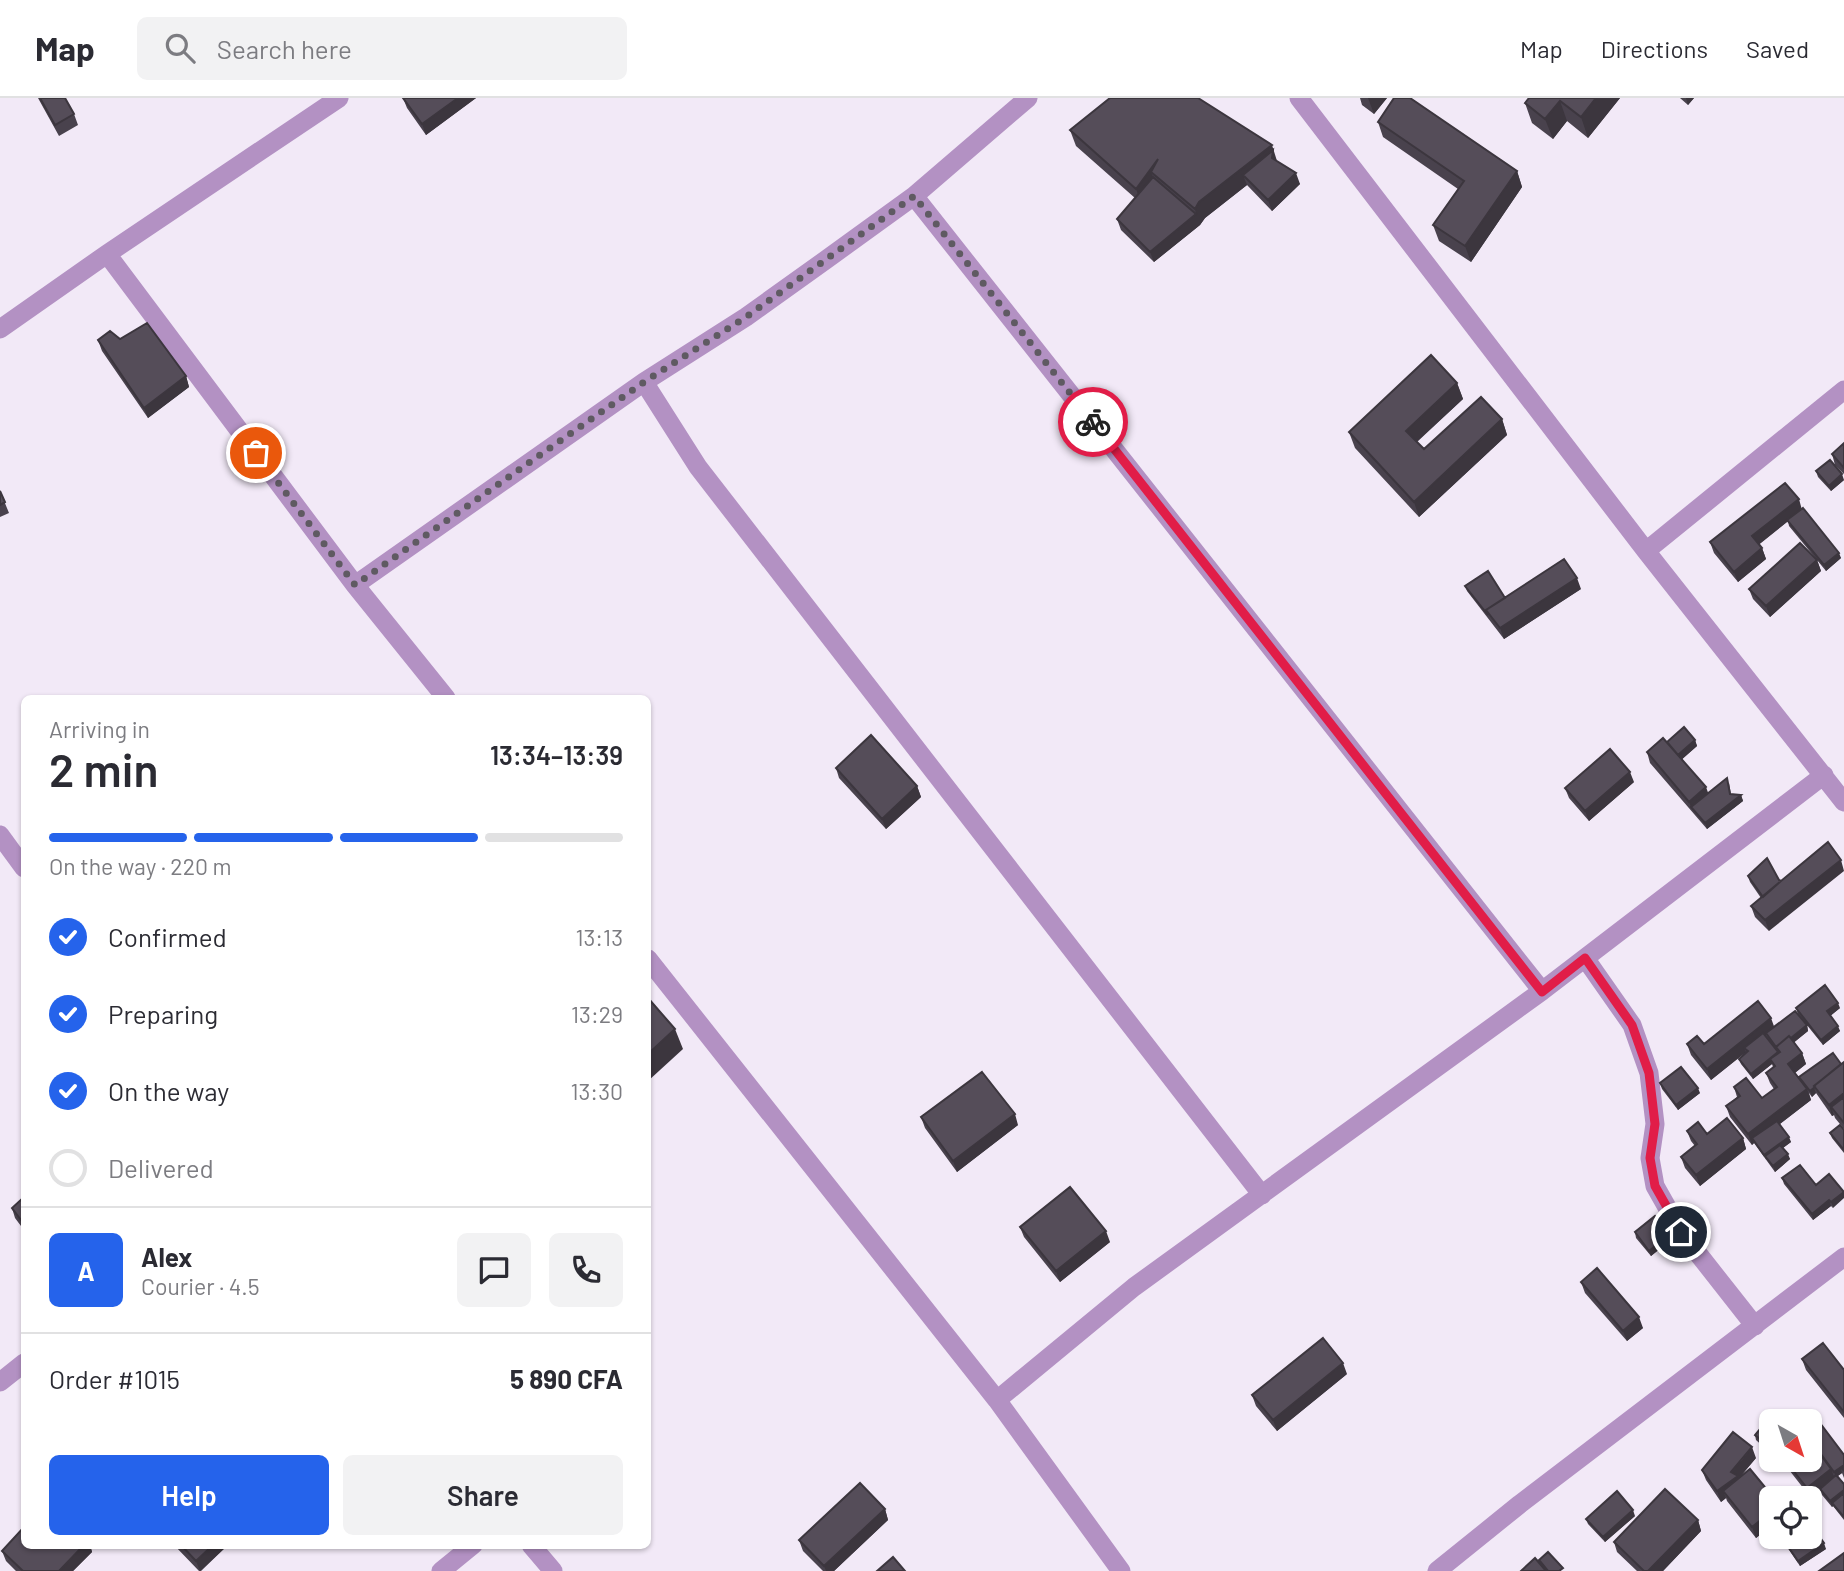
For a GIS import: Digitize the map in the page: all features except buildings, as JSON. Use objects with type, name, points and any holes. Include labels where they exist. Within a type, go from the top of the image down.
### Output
[{"type":"street","points":[[0,329],[339,98]]},
{"type":"street","points":[[355,585],[644,382],[746,317],[914,196],[1028,98]]},
{"type":"street","points":[[1299,98],[1646,551],[1844,803]]},
{"type":"street","points":[[914,196],[1542,992]]},
{"type":"street","points":[[107,254],[355,585],[444,695]]},
{"type":"street","points":[[644,382],[698,467],[1262,1195]]},
{"type":"street","points":[[1646,551],[1844,390]]},
{"type":"street","points":[[997,1400],[1134,1287],[1542,992],[1824,775]]},
{"type":"street","points":[[0,835],[21,864]]},
{"type":"street","points":[[1585,958],[1632,1025],[1649,1073],[1655,1124],[1650,1158],[1655,1186],[1681,1232],[1755,1326]]},
{"type":"street","points":[[651,963],[997,1400],[1121,1571]]},
{"type":"street","points":[[1437,1571],[1520,1504],[1844,1257]]},
{"type":"street","points":[[0,1382],[21,1365]]},
{"type":"street","points":[[441,1571],[468,1549]]},
{"type":"street","points":[[534,1549],[553,1571]]},
{"type":"way so far","points":[[256,453],[355,585],[644,382],[746,317],[914,196],[1093,422]]},
{"type":"route","points":[[1093,422],[1542,992],[1585,958],[1632,1025],[1649,1073],[1655,1124],[1650,1158],[1655,1186],[1681,1232]]}]
